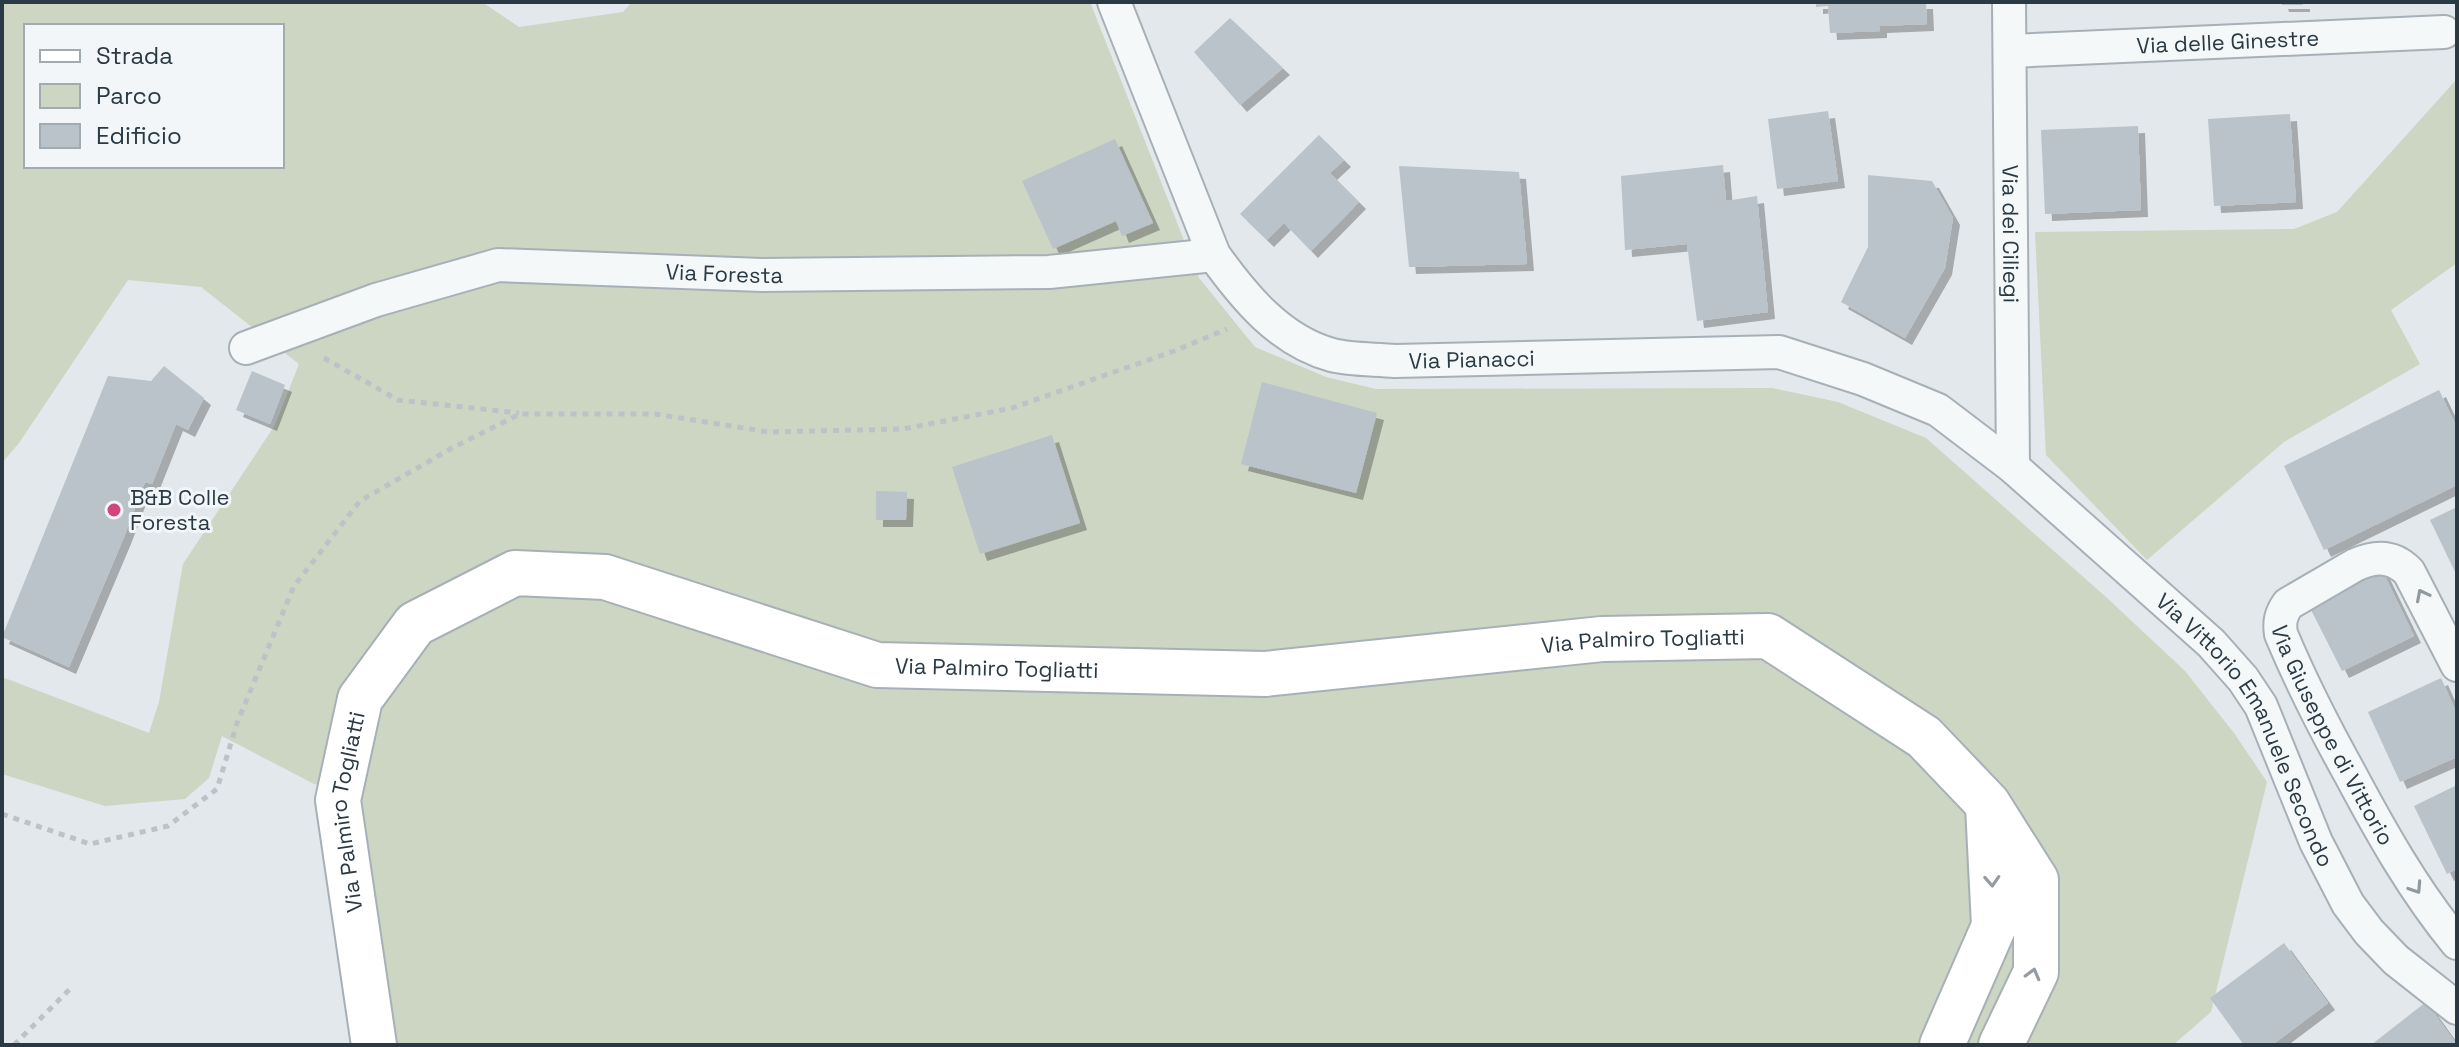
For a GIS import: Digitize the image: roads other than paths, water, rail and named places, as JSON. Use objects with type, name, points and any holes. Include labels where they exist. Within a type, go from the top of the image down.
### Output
[{"type":"street","name":"Via Pianacci","points":[[1114,2],[1214,255],[1262,314],[1297,339],[1333,355],[1395,361],[1779,352],[1863,379],[1938,410],[2013,467]]},
{"type":"street","name":"Via dei Ciliegi","points":[[2009,2],[2013,467]]},
{"type":"street","name":"Via delle Ginestre","points":[[2010,51],[2444,32]]},
{"type":"street","name":"Via Foresta","points":[[246,348],[376,300],[498,265],[762,275],[1049,272],[1214,255]]},
{"type":"street","name":"Via Vittorio Emanuele Secondo","points":[[2013,467],[2211,643],[2238,673],[2261,706],[2316,842],[2348,904],[2388,953],[2457,1008]]},
{"type":"street","name":"Via Giuseppe di Vittorio","points":[[2457,665],[2409,572],[2390,559],[2365,560],[2288,604],[2282,612],[2279,625],[2281,634],[2322,723],[2390,847],[2433,913],[2457,943]]},
{"type":"street","name":"Via Palmiro Togliatti","points":[[374,1045],[338,800],[360,699],[415,624],[515,573],[605,577],[877,665],[1265,674],[1602,639],[1768,636],[1924,737],[1988,804],[2036,880],[2036,972],[2001,1045]]},
{"type":"street","points":[[1942,1045],[1994,926],[1988,804]]},
{"type":"place","name":"B&B Colle Foresta","points":[[114,510]]}]
